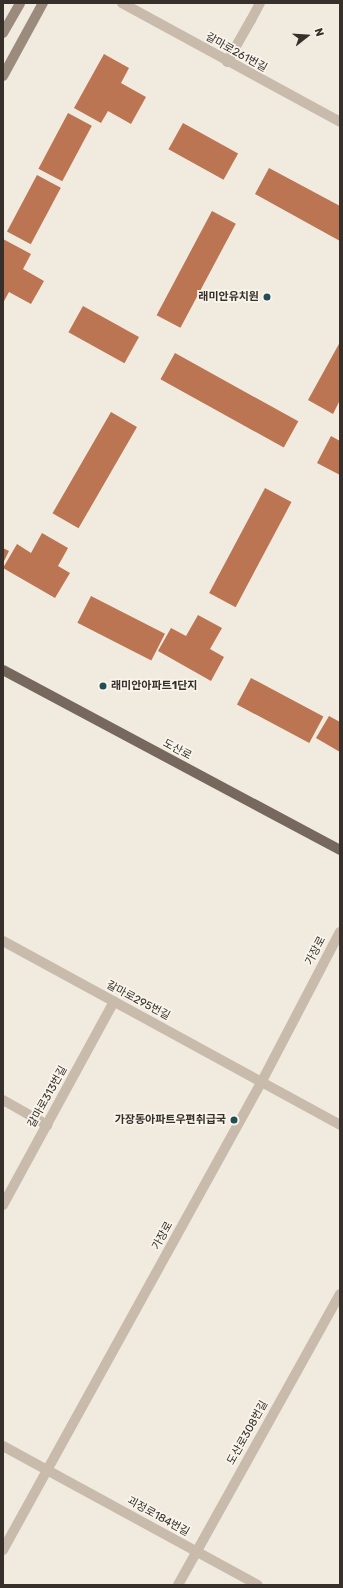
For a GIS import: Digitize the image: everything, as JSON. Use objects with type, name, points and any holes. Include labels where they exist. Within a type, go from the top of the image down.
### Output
[{"type":"main road","points":[[3,33],[20,3]]},
{"type":"main road","points":[[3,76],[43,3]]},
{"type":"main road","name":"도산로","points":[[3,670],[340,850]]},
{"type":"street","name":"갈마로261번길","points":[[122,3],[227,62],[340,122]]},
{"type":"street","points":[[227,62],[260,3]]},
{"type":"street","name":"가장로","points":[[3,1550],[262,1081],[340,932]]},
{"type":"street","name":"갈마로295번길","points":[[3,941],[262,1081],[340,1125]]},
{"type":"street","name":"갈마로313번길","points":[[3,1205],[6,1192],[47,1124],[114,1001]]},
{"type":"street","points":[[3,1100],[47,1124]]},
{"type":"street","name":"도산로308번길","points":[[178,1585],[340,1294]]},
{"type":"street","points":[[3,1446],[47,1470]]},
{"type":"street","name":"괴정로184번길","points":[[47,1470],[258,1585]]},
{"type":"building","points":[[104,54],[129,68],[121,83],[146,97],[131,124],[108,111],[101,123],[74,108]]},
{"type":"building","points":[[68,113],[92,126],[62,181],[38,169]]},
{"type":"building","points":[[183,123],[238,154],[224,180],[168,149]]},
{"type":"building","points":[[269,168],[340,206],[340,241],[255,194]]},
{"type":"building","points":[[37,175],[61,188],[31,244],[7,232]]},
{"type":"building","points":[[212,211],[236,224],[180,328],[157,315]]},
{"type":"building","points":[[3,239],[31,254],[23,269],[44,281],[31,304],[9,292],[3,303]]},
{"type":"building","points":[[83,306],[139,337],[124,363],[68,332]]},
{"type":"building","points":[[340,342],[340,400],[333,414],[308,400]]},
{"type":"building","points":[[175,353],[298,421],[284,448],[160,379]]},
{"type":"building","points":[[111,412],[137,427],[78,528],[53,513]]},
{"type":"building","points":[[331,436],[340,441],[340,475],[317,463]]},
{"type":"building","points":[[265,488],[291,502],[236,607],[209,593]]},
{"type":"building","points":[[42,533],[68,548],[58,566],[70,573],[55,598],[3,568],[17,544],[31,553]]},
{"type":"building","points":[[3,548],[9,551],[3,563]]},
{"type":"building","points":[[91,596],[165,634],[151,660],[77,623]]},
{"type":"building","points":[[198,615],[222,628],[210,649],[224,657],[211,681],[158,651],[171,628],[186,636]]},
{"type":"building","points":[[251,678],[323,716],[309,743],[237,704]]},
{"type":"building","points":[[329,716],[340,722],[340,752],[316,738]]},
{"type":"place","name":"래미안유치원","points":[[267,297]]},
{"type":"place","name":"래미안아파트1단지","points":[[103,686]]},
{"type":"place","name":"가장동아파트우편취급국","points":[[234,1120]]}]
